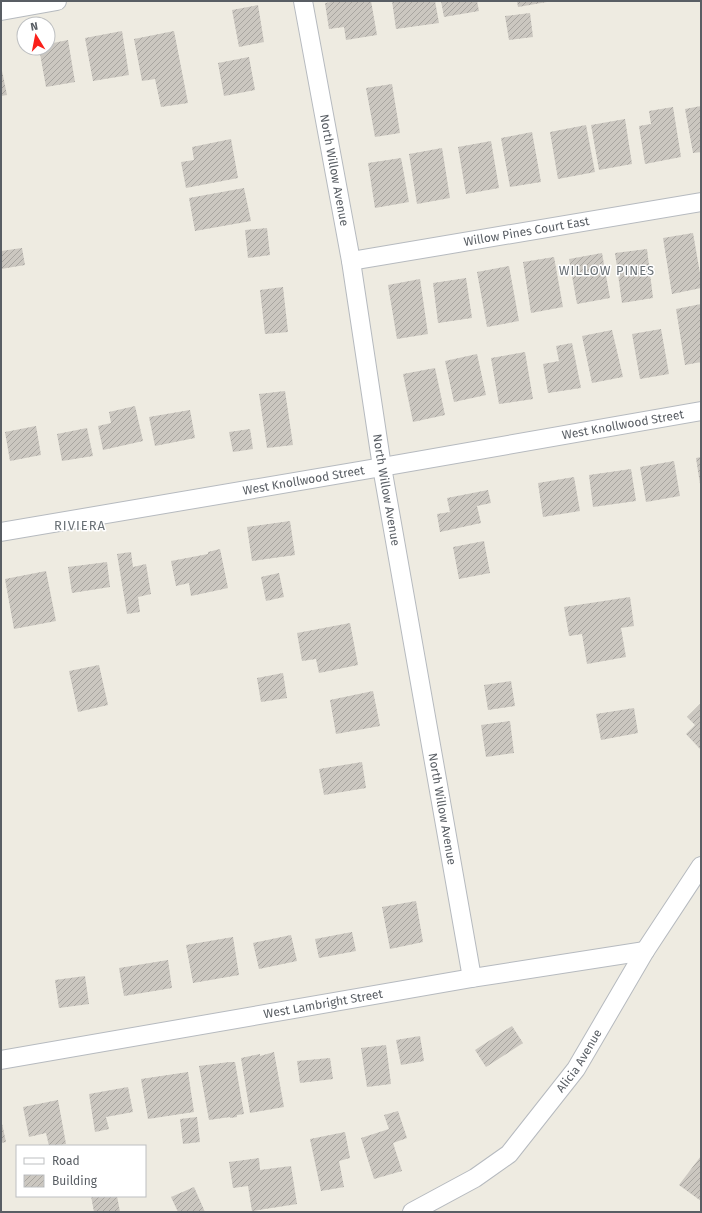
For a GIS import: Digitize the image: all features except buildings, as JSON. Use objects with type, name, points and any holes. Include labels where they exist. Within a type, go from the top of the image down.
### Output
[{"type":"street","points":[[1,11],[57,1]]},
{"type":"street","name":"North Willow Avenue","points":[[304,1],[351,261],[382,467],[472,978]]},
{"type":"street","name":"Willow Pines Court East","points":[[351,261],[701,202]]},
{"type":"street","name":"West Knollwood Street","points":[[1,532],[701,411]]},
{"type":"street","name":"Alicia Avenue","points":[[412,1212],[475,1178],[509,1154],[576,1069],[645,951],[701,866]]},
{"type":"street","name":"West Lambright Street","points":[[1,1060],[472,978],[645,951]]},
{"type":"district","name":"WILLOW PINES","points":[[607,270]]},
{"type":"district","name":"RIVIERA","points":[[80,525]]}]
